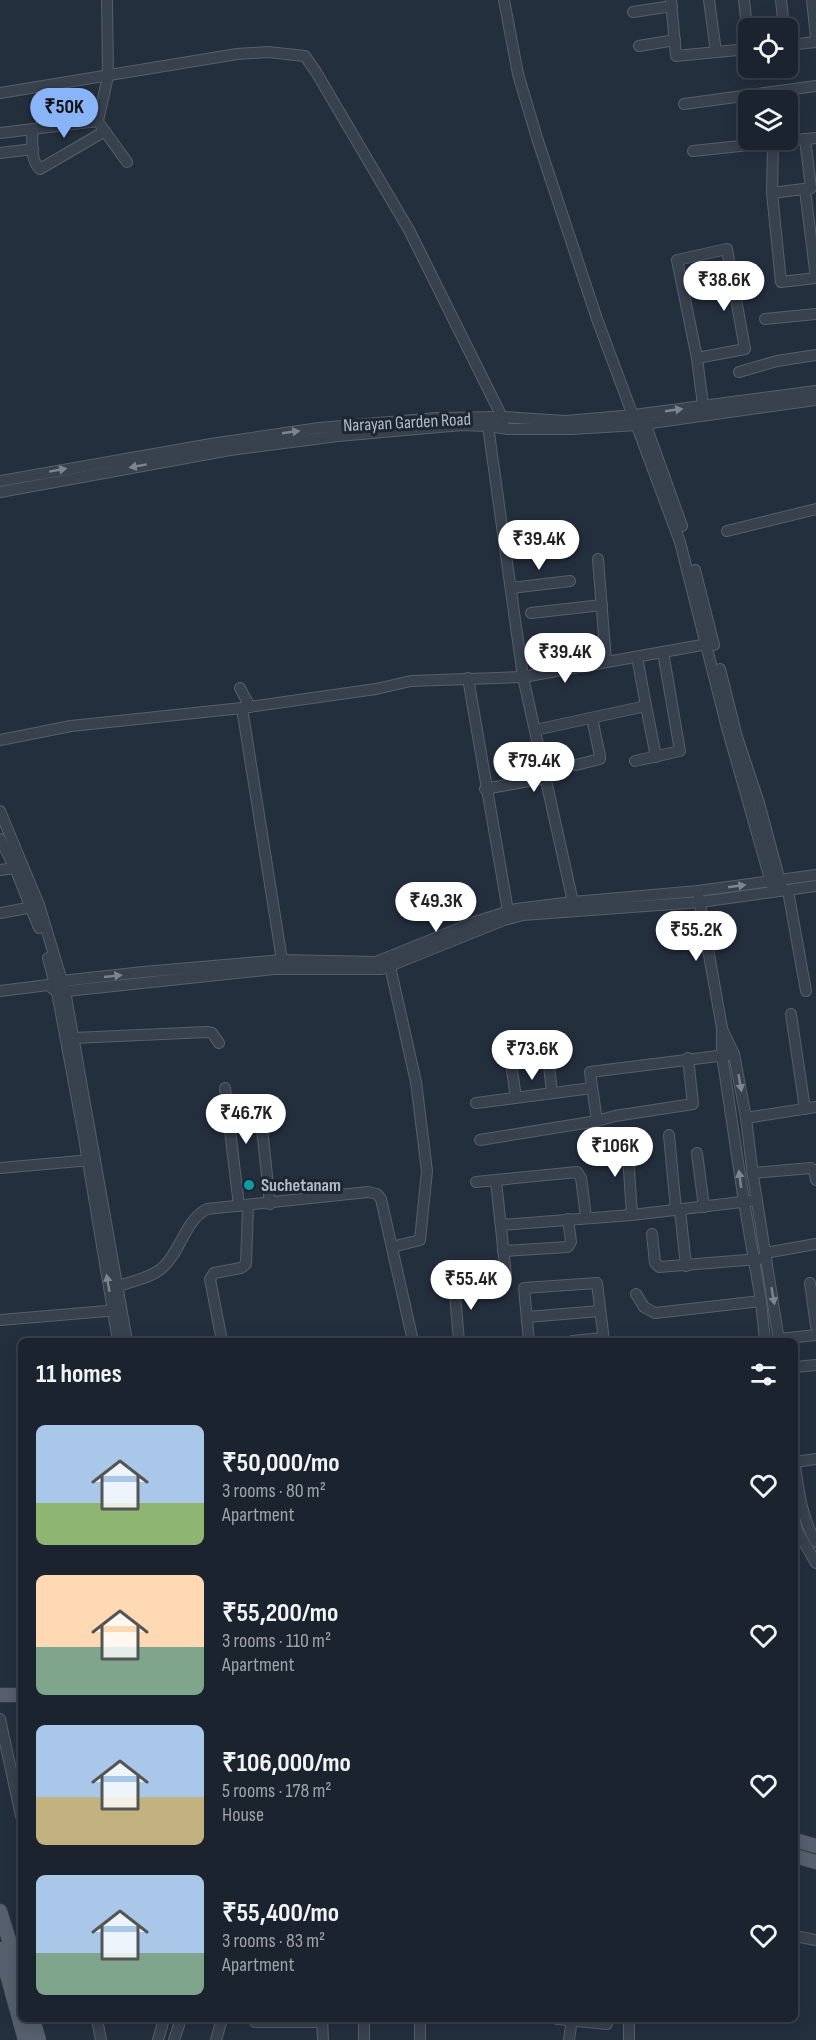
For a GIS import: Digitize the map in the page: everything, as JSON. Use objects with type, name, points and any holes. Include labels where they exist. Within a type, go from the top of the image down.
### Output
[{"type":"main road","points":[[798,1841],[816,1846]]},
{"type":"main road","points":[[798,1857],[816,1862]]},
{"type":"main road","points":[[0,1911],[18,1968]]},
{"type":"main road","points":[[0,1949],[18,2015]]},
{"type":"main road","points":[[20,2022],[25,2040]]},
{"type":"main road","points":[[34,2022],[39,2040]]},
{"type":"street","points":[[107,0],[108,76],[98,121],[127,162]]},
{"type":"street","points":[[504,0],[518,74],[597,319],[680,519],[710,643],[726,724],[779,887],[806,991]]},
{"type":"street","points":[[709,0],[716,52]]},
{"type":"street","points":[[744,0],[746,18]]},
{"type":"street","points":[[780,0],[783,18]]},
{"type":"street","points":[[812,0],[816,38]]},
{"type":"street","points":[[633,12],[672,3],[676,56],[738,50]]},
{"type":"street","points":[[639,46],[675,40]]},
{"type":"street","points":[[798,44],[816,42]]},
{"type":"street","points":[[0,93],[237,54],[268,52],[305,56],[410,230],[508,429]]},
{"type":"street","points":[[684,104],[816,86]]},
{"type":"street","points":[[0,133],[98,121]]},
{"type":"street","points":[[32,130],[35,164],[40,169],[105,131]]},
{"type":"street","points":[[773,150],[772,193],[781,282],[816,278],[811,189],[811,138]]},
{"type":"street","points":[[693,151],[738,146]]},
{"type":"street","points":[[0,153],[33,149]]},
{"type":"street","points":[[772,193],[811,189]]},
{"type":"street","points":[[697,358],[745,349],[727,249],[677,260],[697,358],[704,411]]},
{"type":"street","points":[[765,319],[816,314]]},
{"type":"street","points":[[739,372],[777,361],[816,355]]},
{"type":"street","name":"Narayan Garden Road","points":[[704,411],[816,391]]},
{"type":"street","name":"Narayan Garden Road","points":[[0,492],[240,449],[360,434],[462,425],[508,429],[572,429],[704,411],[816,400]]},
{"type":"street","name":"Narayan Garden Road","points":[[0,481],[211,444],[320,428],[393,421],[502,417],[566,421],[639,419]]},
{"type":"street","points":[[488,426],[523,677],[573,902]]},
{"type":"street","points":[[727,531],[816,509]]},
{"type":"street","points":[[598,560],[606,662]]},
{"type":"street","points":[[511,588],[570,581]]},
{"type":"street","points":[[531,613],[602,605]]},
{"type":"street","points":[[0,740],[71,726],[246,708],[366,691],[411,681],[523,677],[710,643]]},
{"type":"street","points":[[537,653],[605,645]]},
{"type":"street","points":[[635,761],[680,751],[663,652]]},
{"type":"street","points":[[637,657],[656,757]]},
{"type":"street","points":[[468,678],[485,789],[508,911]]},
{"type":"street","points":[[240,688],[246,708],[282,960]]},
{"type":"street","points":[[535,730],[646,706]]},
{"type":"street","points":[[576,765],[600,759],[592,718]]},
{"type":"street","points":[[485,789],[545,778]]},
{"type":"street","points":[[0,811],[35,906],[74,1038],[90,1160],[119,1286],[118,1338]]},
{"type":"street","points":[[0,839],[35,906]]},
{"type":"street","points":[[0,870],[15,868]]},
{"type":"street","points":[[779,887],[816,875]]},
{"type":"street","points":[[57,986],[282,960],[389,963],[513,917],[779,887],[816,886]]},
{"type":"street","points":[[0,991],[273,969],[375,969],[476,922],[508,911],[573,902],[699,897]]},
{"type":"street","points":[[699,897],[722,1028],[722,1055],[765,1338]]},
{"type":"street","points":[[0,913],[35,906]]},
{"type":"street","points":[[389,963],[416,1082],[427,1171],[420,1240],[392,1247]]},
{"type":"street","points":[[57,986],[117,1310],[126,1338]]},
{"type":"street","points":[[746,1118],[810,1108],[791,1014]]},
{"type":"street","points":[[722,1028],[734,1054],[746,1118],[752,1173],[779,1338]]},
{"type":"street","points":[[74,1038],[207,1032],[212,1033],[219,1043]]},
{"type":"street","points":[[546,1037],[552,1093]]},
{"type":"street","points":[[508,1042],[516,1098]]},
{"type":"street","points":[[597,1121],[590,1071],[734,1054]]},
{"type":"street","points":[[480,1140],[693,1104],[688,1058]]},
{"type":"street","points":[[221,1338],[210,1279],[214,1273],[241,1268],[246,1264],[243,1206],[225,1088]]},
{"type":"street","points":[[476,1103],[592,1088]]},
{"type":"street","points":[[259,1100],[270,1204]]},
{"type":"street","points":[[669,1135],[686,1266]]},
{"type":"street","points":[[627,1140],[632,1215]]},
{"type":"street","points":[[697,1153],[704,1207]]},
{"type":"street","points":[[0,1168],[90,1160]]},
{"type":"street","points":[[752,1173],[810,1168],[814,1171],[816,1180]]},
{"type":"street","points":[[476,1182],[577,1172],[581,1178],[585,1217]]},
{"type":"street","points":[[496,1180],[506,1275]]},
{"type":"street","points":[[119,1286],[157,1272],[164,1267],[193,1220],[207,1209],[368,1192],[377,1194],[381,1199],[412,1338]]},
{"type":"street","points":[[501,1225],[632,1215],[757,1201]]},
{"type":"street","points":[[503,1251],[568,1247],[571,1242],[568,1219]]},
{"type":"street","points":[[652,1234],[656,1265],[659,1267],[754,1260],[766,1255],[816,1244]]},
{"type":"street","points":[[454,1283],[459,1338]]},
{"type":"street","points":[[529,1338],[524,1288],[597,1283],[603,1338]]},
{"type":"street","points":[[810,1283],[816,1326]]},
{"type":"street","points":[[636,1294],[644,1307],[655,1313],[760,1301]]},
{"type":"street","points":[[0,1320],[117,1310]]},
{"type":"street","points":[[527,1317],[600,1311]]},
{"type":"street","points":[[794,1338],[816,1335]]},
{"type":"street","points":[[798,1367],[816,1365]]},
{"type":"street","points":[[798,1463],[816,1460]]},
{"type":"street","points":[[798,1483],[802,1508],[799,1527],[816,1563]]},
{"type":"street","points":[[799,1527],[816,1542]]},
{"type":"street","points":[[0,1719],[18,1802]]},
{"type":"street","points":[[798,1937],[816,1940]]},
{"type":"street","points":[[98,2022],[101,2040]]},
{"type":"street","points":[[158,2040],[163,2022]]},
{"type":"street","points":[[174,2040],[180,2022]]},
{"type":"street","points":[[216,2040],[221,2022]]},
{"type":"street","points":[[322,2022],[323,2040]]},
{"type":"street","points":[[364,2022],[364,2040]]},
{"type":"street","points":[[420,2022],[420,2040]]},
{"type":"street","points":[[569,2040],[572,2022]]},
{"type":"street","points":[[590,2022],[607,2024]]},
{"type":"street","points":[[629,2022],[629,2040]]},
{"type":"place","name":"Suchetanam","points":[[249,1185]]}]
